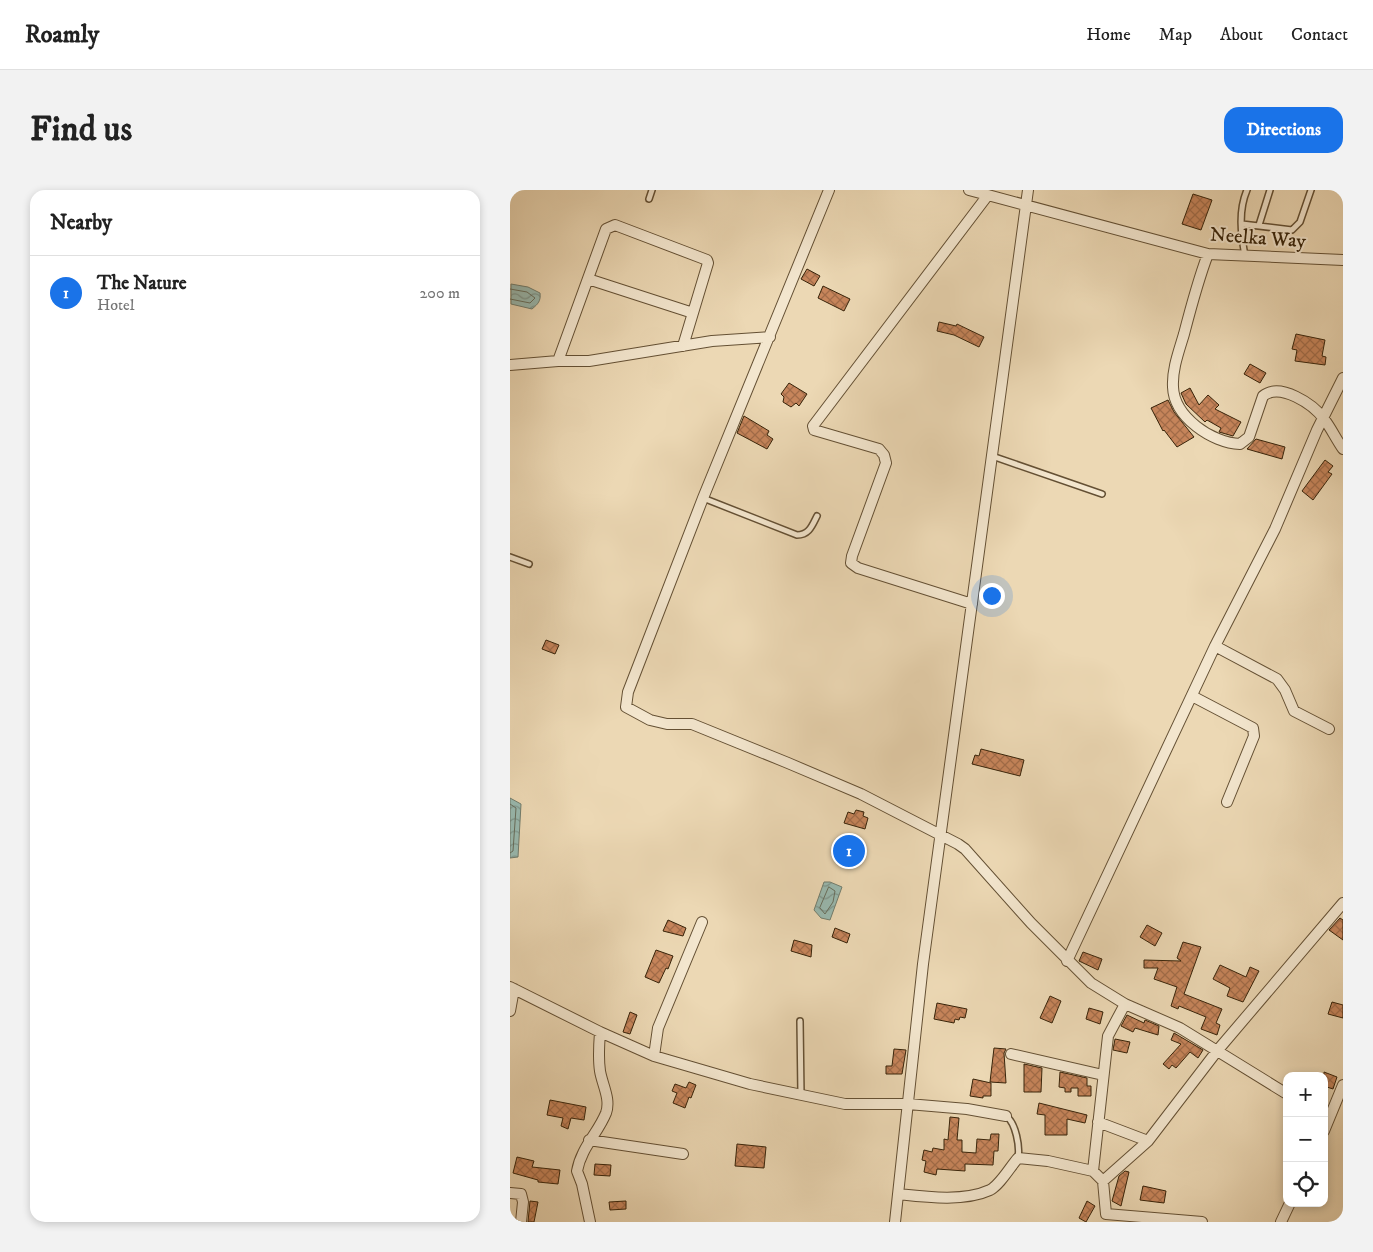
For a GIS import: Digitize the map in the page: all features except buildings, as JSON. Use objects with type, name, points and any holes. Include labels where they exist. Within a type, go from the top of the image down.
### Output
[{"type":"street","points":[[829,190],[703,498],[628,692],[626,707],[650,720],[667,724],[692,724],[788,763],[861,794],[966,849],[1067,961],[1091,983],[1125,1004],[1180,1028],[1283,1092]]},
{"type":"street","name":"Neelka Way","points":[[969,190],[1208,254],[1343,260]]},
{"type":"street","points":[[895,1222],[923,964],[1028,190]]},
{"type":"street","points":[[972,604],[858,568],[852,563],[852,556],[886,463],[884,454],[879,449],[814,430],[813,426],[988,195]]},
{"type":"street","points":[[558,360],[606,229],[610,226],[615,226],[707,260],[708,263],[683,346]]},
{"type":"street","points":[[1208,254],[1197,284],[1175,366],[1173,386],[1178,406],[1199,429],[1215,440],[1240,444],[1249,437],[1263,396],[1268,392],[1285,393],[1305,402],[1324,418],[1343,449]]},
{"type":"street","points":[[588,279],[693,313]]},
{"type":"street","points":[[510,365],[558,360],[589,361],[712,341],[770,338]]},
{"type":"street","points":[[1067,961],[1216,646],[1275,529],[1343,378]]},
{"type":"street","points":[[1216,646],[1277,679],[1285,690],[1294,711],[1330,729]]},
{"type":"street","points":[[1192,696],[1253,728],[1254,736],[1227,802]]},
{"type":"street","points":[[1103,1181],[1148,1141],[1218,1051],[1343,903]]},
{"type":"street","points":[[654,1056],[658,1028],[702,922]]},
{"type":"street","points":[[510,1011],[512,988],[600,1032],[654,1056],[750,1084],[845,1104],[908,1104],[967,1109],[1006,1116]]},
{"type":"street","points":[[1093,1171],[1109,1030],[1125,1004]]},
{"type":"street","points":[[590,1222],[582,1184],[577,1171],[589,1140],[606,1112],[607,1106],[599,1061],[600,1032]]},
{"type":"street","points":[[1011,1054],[1103,1076]]},
{"type":"street","points":[[1328,1114],[1343,1086]]},
{"type":"street","points":[[1098,1122],[1148,1141]]},
{"type":"street","points":[[589,1140],[683,1154]]},
{"type":"street","points":[[898,1194],[949,1198],[991,1189],[1018,1158],[1048,1161],[1093,1171],[1103,1181],[1104,1218],[1202,1222]]},
{"type":"street","points":[[510,1193],[521,1194],[523,1202],[521,1222]]},
{"type":"street","points":[[1281,1222],[1288,1207]]},
{"type":"lane","points":[[649,199],[652,190]]},
{"type":"lane","points":[[1245,256],[1241,232],[1242,203],[1247,190]]},
{"type":"lane","points":[[1259,225],[1270,190]]},
{"type":"lane","points":[[1242,224],[1288,230],[1297,227],[1311,190]]},
{"type":"lane","points":[[992,456],[1102,494]]},
{"type":"lane","points":[[703,498],[797,535],[803,535],[809,530],[818,516]]},
{"type":"lane","points":[[510,557],[529,564]]},
{"type":"lane","points":[[800,1021],[801,1096]]},
{"type":"lane","points":[[1006,1116],[1011,1121],[1018,1144],[1018,1158]]},
{"type":"water","points":[[511,284],[528,287],[540,293],[537,304],[532,309],[511,304]]},
{"type":"water","points":[[510,798],[521,804],[518,857],[510,858]]},
{"type":"water","points":[[824,882],[830,882],[842,887],[830,920],[821,918],[814,910]]},
{"type":"place","name":"The Nature","points":[[849,851]]}]
